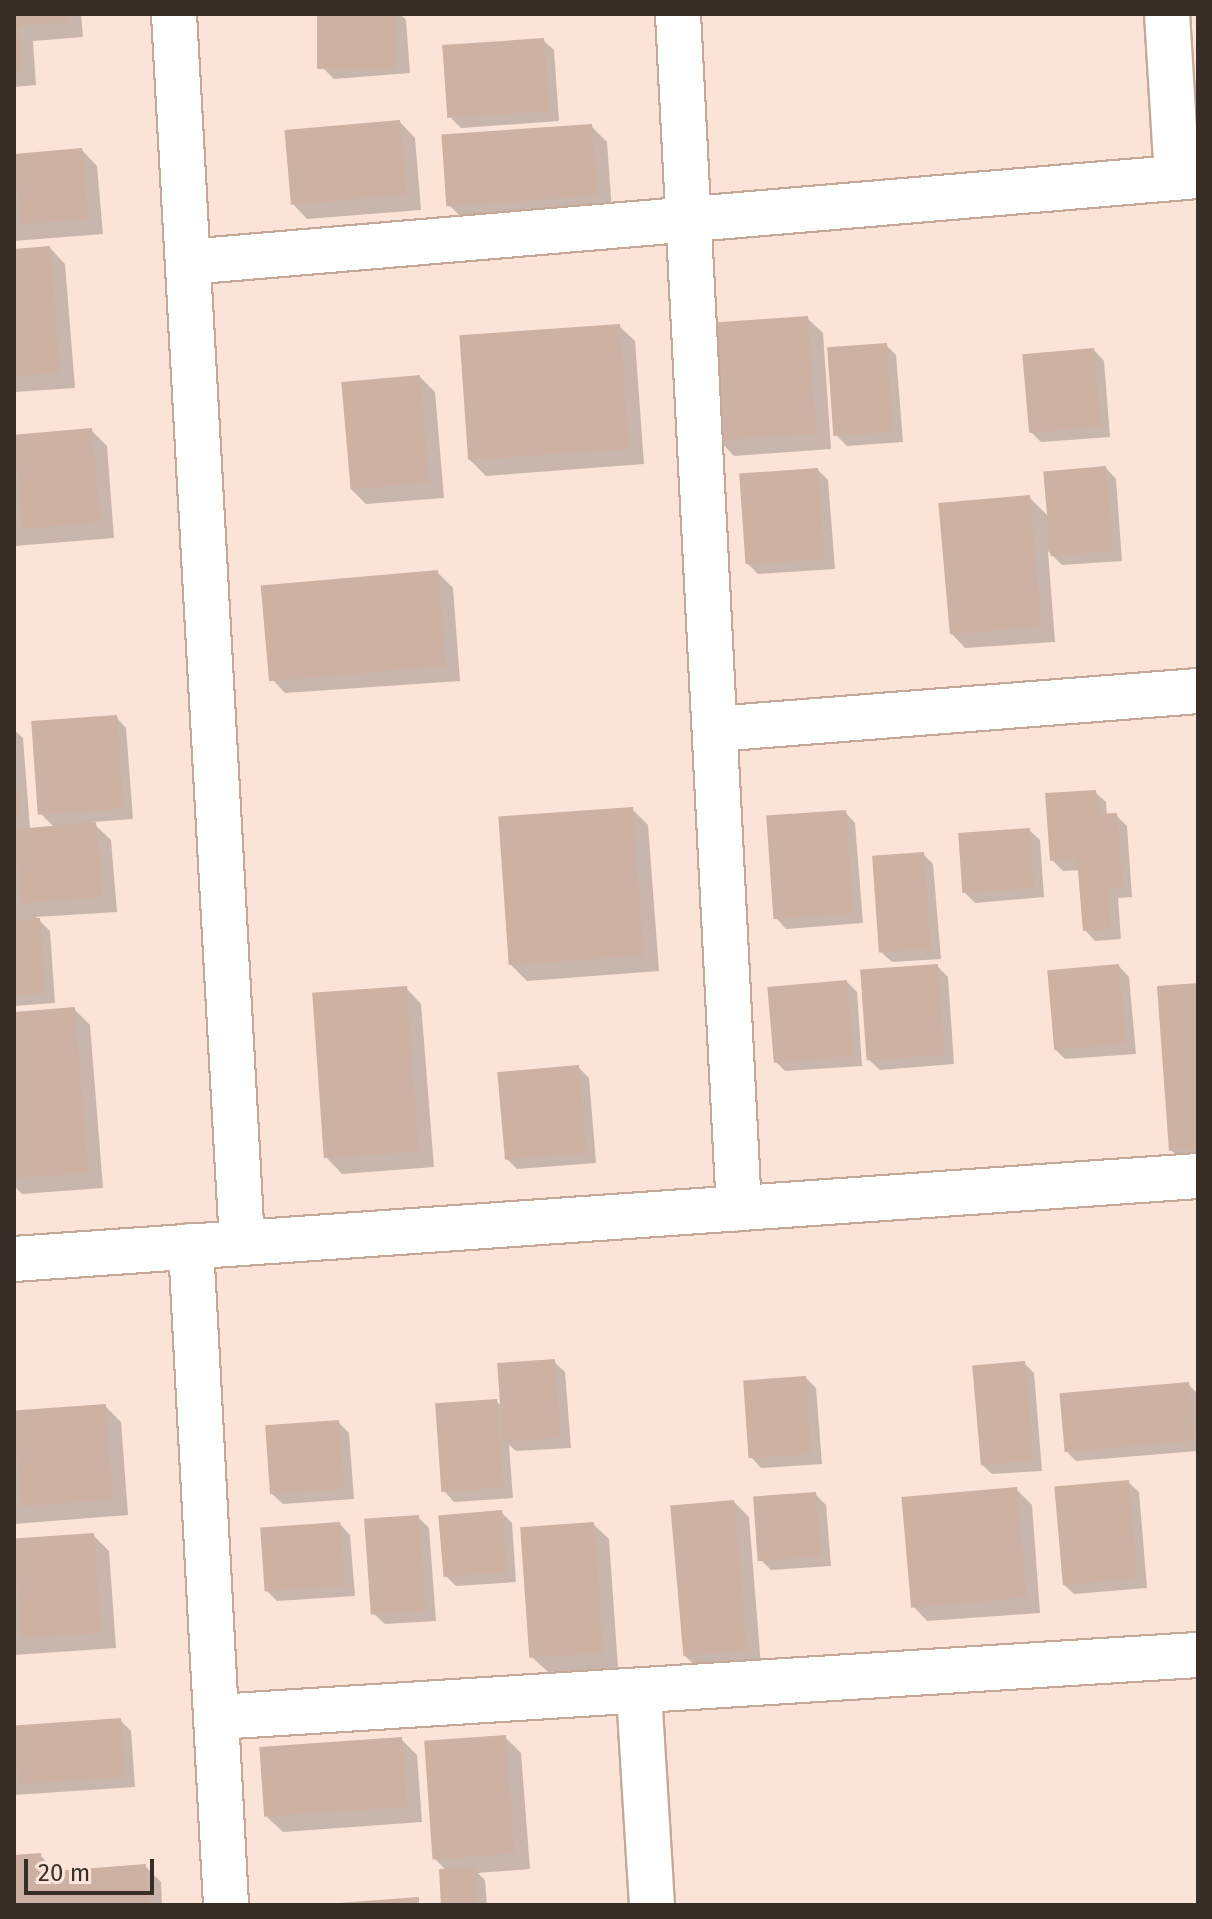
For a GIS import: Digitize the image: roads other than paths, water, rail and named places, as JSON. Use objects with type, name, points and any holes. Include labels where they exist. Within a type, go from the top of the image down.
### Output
[{"type":"street","points":[[174,14],[242,1243]]},
{"type":"street","points":[[678,14],[739,1208]]},
{"type":"street","points":[[188,262],[1188,176],[1167,14]]},
{"type":"street","points":[[715,729],[1198,691]]},
{"type":"street","points":[[14,1259],[1198,1176]]},
{"type":"street","points":[[191,1246],[226,1905]]},
{"type":"street","points":[[217,1717],[639,1693],[1198,1655]]},
{"type":"street","points":[[639,1693],[652,1905]]}]
